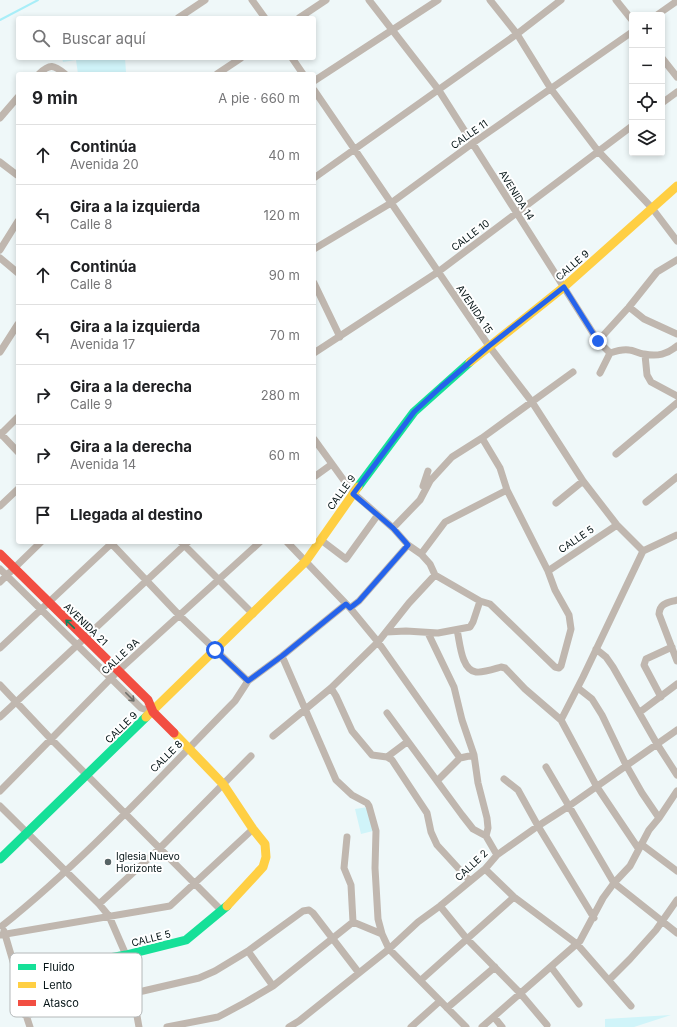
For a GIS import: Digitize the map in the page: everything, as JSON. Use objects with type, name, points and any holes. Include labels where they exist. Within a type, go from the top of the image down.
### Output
[{"type":"street","points":[[181,16],[205,0]]},
{"type":"street","points":[[252,0],[264,16]]},
{"type":"street","points":[[302,16],[326,0]]},
{"type":"street","name":"AVENIDA 14","points":[[369,0],[438,89],[598,341],[610,353]]},
{"type":"street","points":[[316,80],[438,0]]},
{"type":"street","points":[[490,0],[517,34],[551,89],[598,151],[652,208],[677,241]]},
{"type":"street","points":[[316,177],[517,34],[561,0]]},
{"type":"street","points":[[616,0],[629,16]]},
{"type":"street","points":[[661,12],[677,1]]},
{"type":"street","name":"CALLE 11","points":[[316,248],[391,203],[473,143],[629,34]]},
{"type":"street","points":[[220,72],[237,60]]},
{"type":"street","points":[[293,60],[302,72]]},
{"type":"street","points":[[665,62],[677,77]]},
{"type":"street","points":[[41,72],[46,67],[52,66],[63,72]]},
{"type":"street","points":[[665,101],[677,92]]},
{"type":"street","name":"AVENIDA 15","points":[[316,93],[489,346],[532,402],[583,482],[617,525],[643,551]]},
{"type":"street","points":[[0,118],[16,99]]},
{"type":"street","name":"CALLE 10","points":[[316,352],[438,272],[629,128]]},
{"type":"street","points":[[0,162],[16,174]]},
{"type":"street","name":"CALLE 9","points":[[0,859],[153,712],[306,561],[353,494],[414,412],[489,346],[564,287],[677,186]]},
{"type":"street","points":[[0,250],[16,225]]},
{"type":"street","points":[[0,258],[16,271]]},
{"type":"street","points":[[598,341],[629,307],[657,272],[677,260]]},
{"type":"street","points":[[317,296],[340,337]]},
{"type":"street","points":[[629,307],[644,319],[677,334]]},
{"type":"street","points":[[0,352],[16,327]]},
{"type":"street","points":[[600,373],[610,353],[631,350],[645,355],[664,354],[670,352],[677,346]]},
{"type":"street","points":[[645,355],[647,376],[651,382],[677,396]]},
{"type":"street","points":[[393,528],[420,500],[430,481],[452,458],[573,372]]},
{"type":"street","points":[[616,454],[677,403]]},
{"type":"street","points":[[16,419],[0,434],[16,450]]},
{"type":"street","points":[[316,442],[353,494],[377,516],[393,528],[408,545],[421,554],[430,564],[435,575],[480,601],[490,604],[555,667],[559,668],[561,666],[571,629],[569,616],[548,570],[507,490],[500,468],[482,438]]},
{"type":"street","points":[[316,476],[332,464]]},
{"type":"street","points":[[420,500],[428,471]]},
{"type":"street","points":[[646,502],[677,477]]},
{"type":"street","points":[[556,503],[583,482]]},
{"type":"street","points":[[421,554],[445,522],[507,490]]},
{"type":"street","points":[[0,506],[16,491]]},
{"type":"street","points":[[321,540],[346,558],[377,516]]},
{"type":"street","name":"CALLE 5","points":[[548,570],[617,525]]},
{"type":"street","points":[[561,720],[578,688],[643,551],[677,535]]},
{"type":"street","points":[[0,582],[39,544]]},
{"type":"street","points":[[0,648],[111,544]]},
{"type":"street","points":[[113,544],[179,616],[248,681]]},
{"type":"street","points":[[0,717],[78,645],[183,544]]},
{"type":"street","points":[[185,544],[218,580],[253,614]]},
{"type":"street","name":"CALLE 9A","points":[[0,791],[118,671],[258,544]]},
{"type":"street","points":[[289,544],[348,606],[378,642],[460,758]]},
{"type":"street","name":"CALLE 8","points":[[1,924],[66,870],[124,814],[235,701],[248,681],[348,606],[359,601],[408,545]]},
{"type":"street","name":"AVENIDA 21","points":[[0,554],[148,700],[153,712],[223,784],[253,829],[265,844],[266,857],[263,867]]},
{"type":"street","name":"AVENIDA 21","points":[[0,569],[141,708],[153,712]]},
{"type":"street","points":[[273,736],[331,688],[378,642],[409,603],[435,575]]},
{"type":"street","points":[[677,600],[664,603],[659,614],[673,644],[677,661]]},
{"type":"street","points":[[386,632],[406,631],[428,633],[470,627],[480,601]]},
{"type":"street","points":[[457,630],[465,664],[469,669],[476,672],[505,668],[525,689],[561,720],[597,787],[640,846],[677,871]]},
{"type":"street","points":[[428,633],[454,687],[462,720],[474,755],[478,783],[487,818],[488,828],[486,836]]},
{"type":"street","points":[[661,697],[644,665],[646,659],[673,644]]},
{"type":"street","points":[[596,649],[613,667],[657,744],[677,775]]},
{"type":"street","points":[[282,656],[336,780],[352,794],[368,803],[376,831],[375,868],[378,919],[382,934],[389,948],[465,1026]]},
{"type":"street","points":[[640,712],[677,684]]},
{"type":"street","points":[[0,685],[15,703],[124,814],[196,883],[222,911]]},
{"type":"street","points":[[331,688],[352,731],[372,755],[387,757],[392,760],[427,813],[431,832],[437,845],[470,881]]},
{"type":"street","points":[[578,688],[592,699],[602,715],[626,765],[642,793],[659,818]]},
{"type":"street","points":[[387,713],[407,742],[473,829],[486,836],[497,855]]},
{"type":"street","name":"CALLE 2","points":[[288,1027],[301,1024],[418,922],[485,869],[497,855],[677,730]]},
{"type":"street","points":[[387,757],[407,742]]},
{"type":"street","points":[[437,781],[460,758],[474,755]]},
{"type":"street","points":[[99,904],[160,848],[252,756]]},
{"type":"street","points":[[546,767],[614,883],[677,933]]},
{"type":"street","points":[[504,780],[518,790],[594,918]]},
{"type":"street","points":[[482,1027],[580,941],[594,918],[603,898],[614,883],[630,866],[649,830],[677,791]]},
{"type":"street","points":[[0,806],[28,832],[99,904],[109,916],[125,953]]},
{"type":"street","points":[[2,934],[170,906],[253,829]]},
{"type":"street","points":[[347,837],[344,868],[351,886],[353,922]]},
{"type":"street","name":"CALLE 5","points":[[134,953],[186,940],[222,911],[263,867]]},
{"type":"street","points":[[485,869],[514,897],[577,944],[631,1006]]},
{"type":"street","points":[[421,980],[514,897]]},
{"type":"street","points":[[609,980],[656,930],[677,900]]},
{"type":"street","points":[[440,906],[467,939],[520,993],[547,1025]]},
{"type":"street","points":[[142,990],[199,978],[215,971],[248,951],[303,911],[309,910],[313,913],[359,973]]},
{"type":"street","points":[[353,922],[382,934]]},
{"type":"street","points":[[167,1027],[218,1017],[273,986],[353,922]]},
{"type":"street","points":[[1,924],[2,934],[10,957]]},
{"type":"street","points":[[248,951],[273,986]]},
{"type":"street","points":[[447,1008],[495,967]]},
{"type":"street","points":[[551,967],[579,1004]]},
{"type":"street","points":[[411,1027],[440,1001]]},
{"type":"street","points":[[26,1017],[30,1027]]},
{"type":"street","points":[[137,1017],[139,1027]]},
{"type":"street","points":[[494,1017],[502,1027]]},
{"type":"shaded area","points":[[62,60],[76,60],[63,62]]},
{"type":"shaded area","points":[[76,60],[125,60],[126,72],[78,72]]},
{"type":"shaded area","points":[[368,807],[373,831],[361,834],[355,809]]},
{"type":"shaded area","points":[[671,1015],[634,1027],[605,1027],[605,1019]]},
{"type":"waterway","points":[[0,20],[38,0]]},
{"type":"traffic: fast","points":[[358,487],[414,412],[470,362]]},
{"type":"traffic: fast","points":[[0,859],[146,717]]},
{"type":"traffic: fast","points":[[134,953],[186,940],[227,906]]},
{"type":"traffic: slow","points":[[470,362],[564,287],[677,186]]},
{"type":"traffic: slow","points":[[146,717],[306,561],[358,487]]},
{"type":"traffic: slow","points":[[174,733],[223,784],[253,829],[265,844],[266,857],[263,867],[227,906]]},
{"type":"traffic: jam","points":[[0,554],[148,700],[153,712],[174,733]]},
{"type":"place","name":"Iglesia Nuevo Horizonte","points":[[108,862]]},
{"type":"route","points":[[215,650],[248,681],[282,656],[346,604],[350,608],[359,601],[408,545],[393,528],[377,516],[353,494],[414,412],[489,346],[564,287],[598,341]]}]
